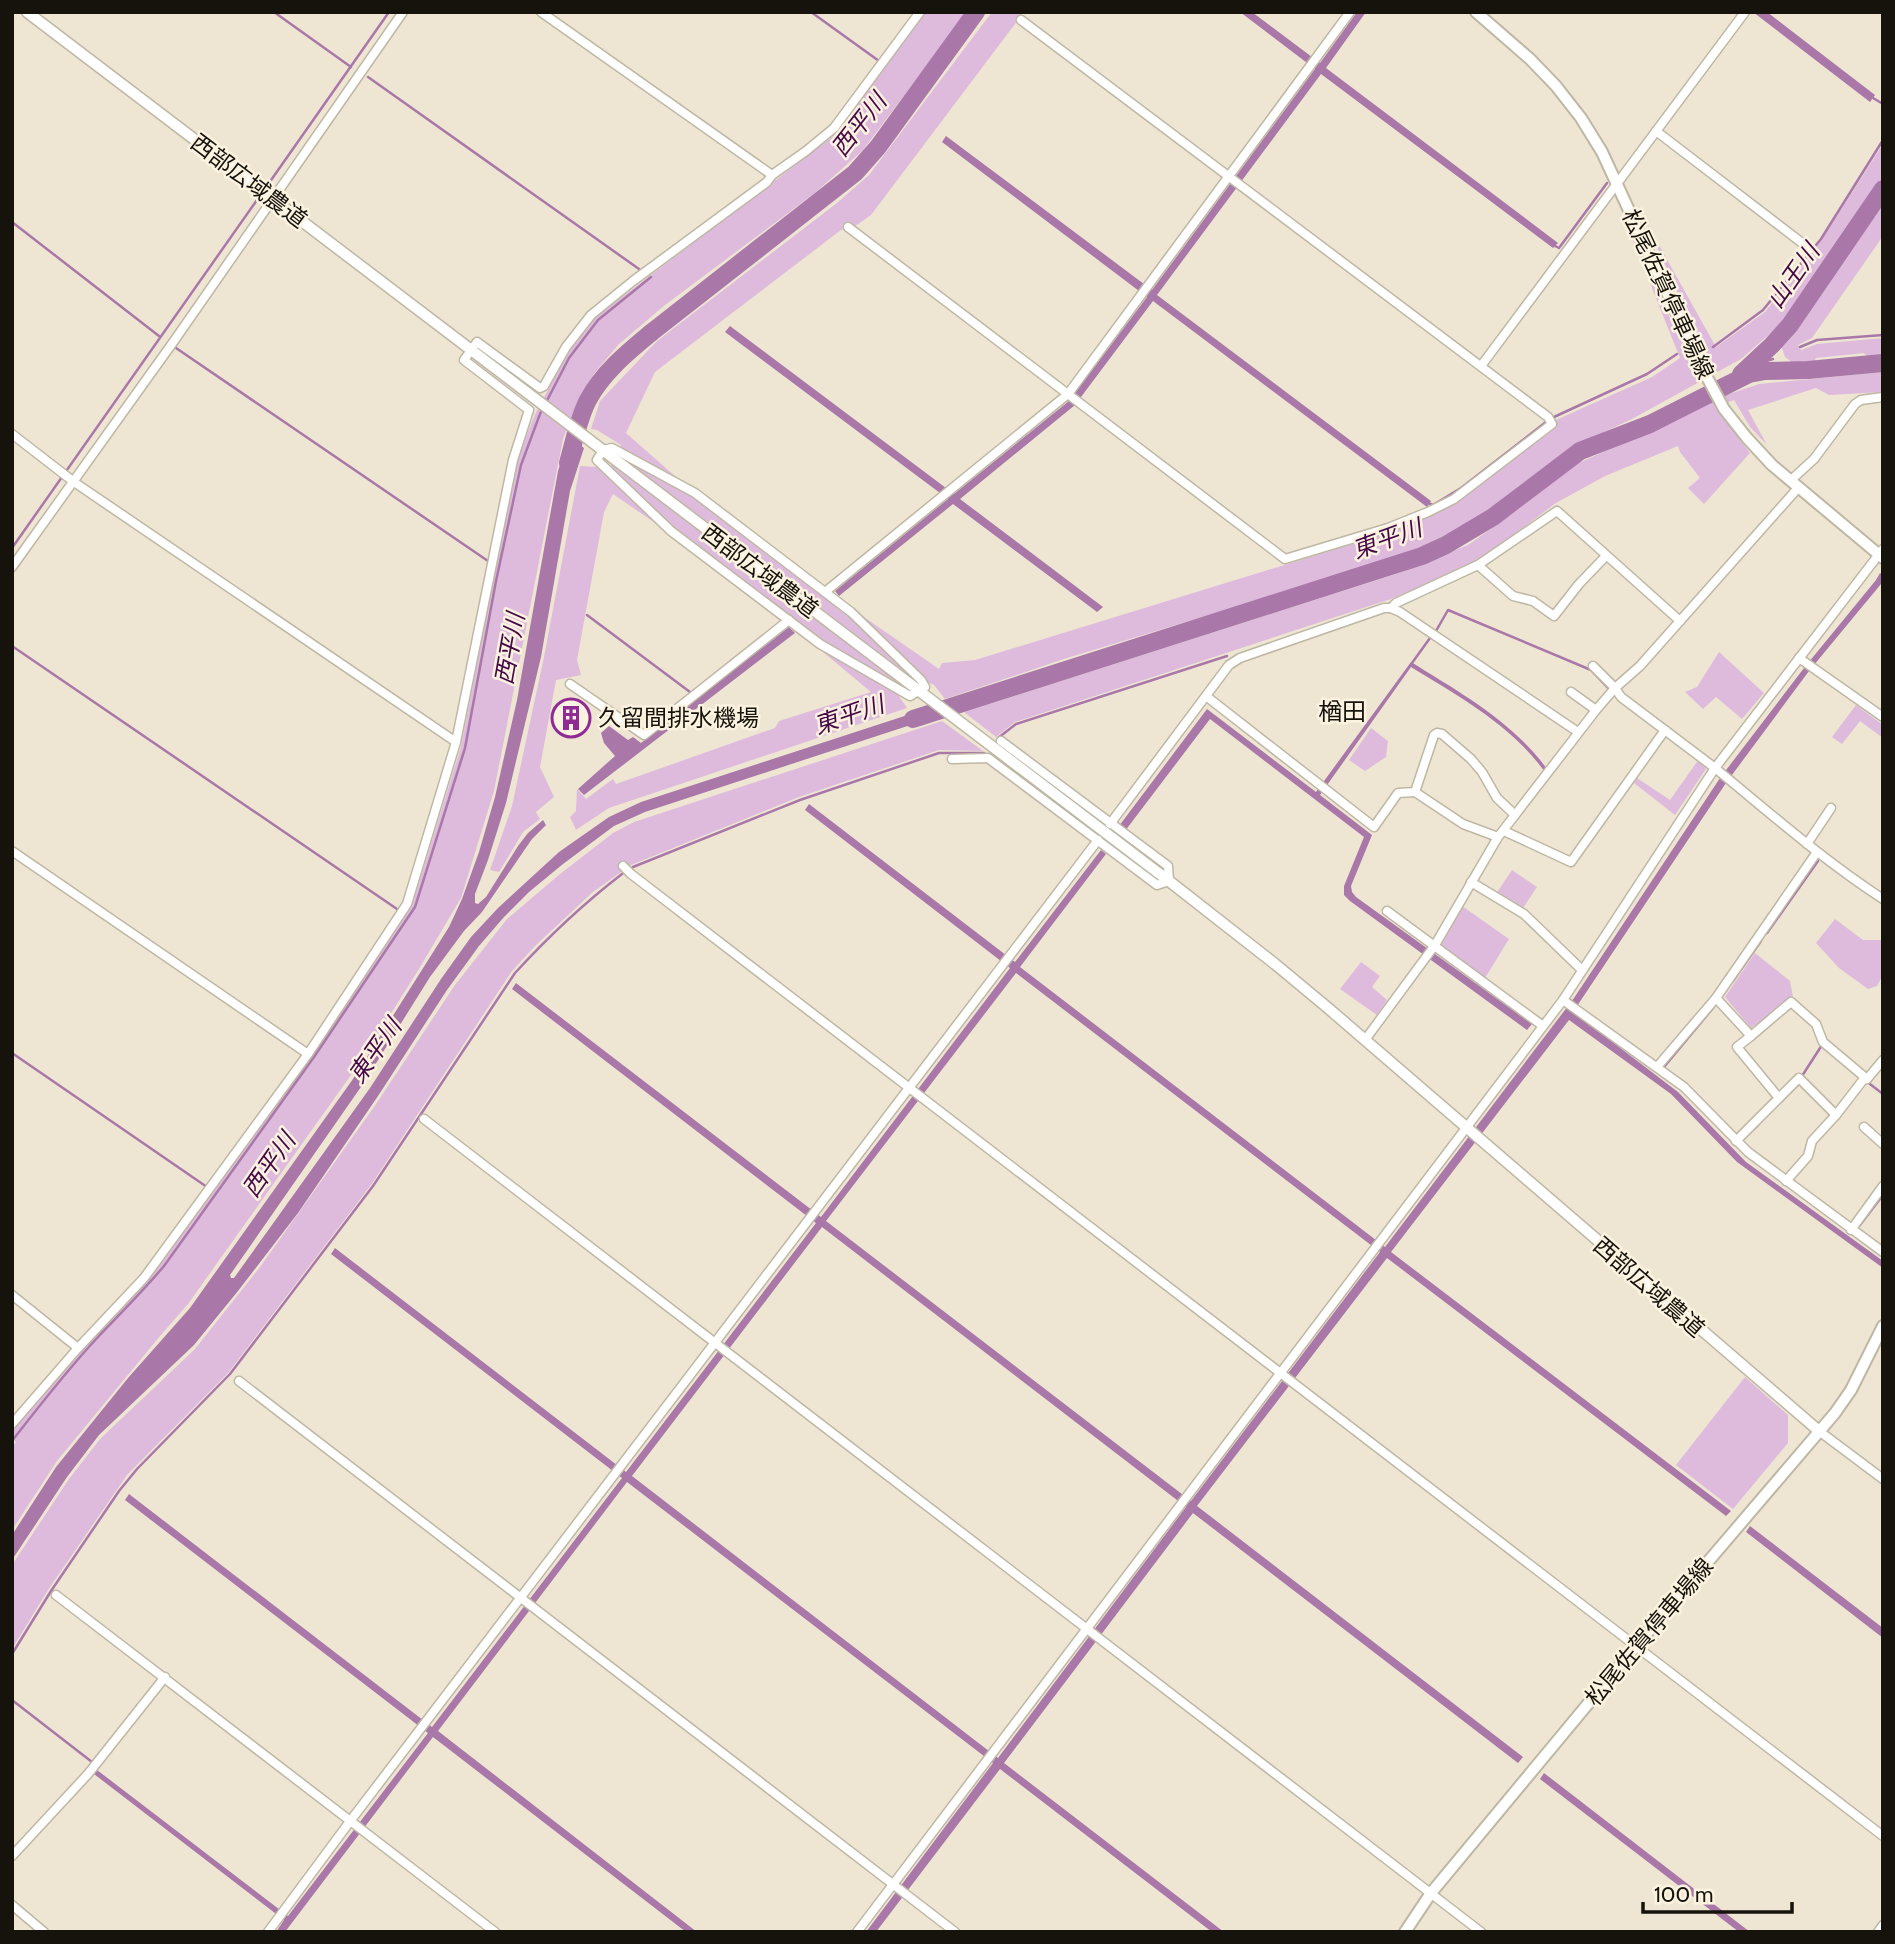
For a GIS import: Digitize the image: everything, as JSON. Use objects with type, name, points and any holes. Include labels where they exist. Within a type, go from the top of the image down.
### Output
[{"type":"main road","name":"松尾佐賀停車場線","points":[[1476,12],[1530,59],[1581,118],[1602,152],[1702,368],[1724,409],[1758,451],[1794,485],[1881,554]]},
{"type":"main road","name":"松尾佐賀停車場線","points":[[1405,1932],[1431,1893],[1636,1646],[1835,1413],[1879,1341],[1883,1326]]},
{"type":"street","name":"西部広域農道","points":[[27,12],[1169,881]]},
{"type":"street","points":[[12,567],[174,341],[403,12]]},
{"type":"street","points":[[541,12],[772,175]]},
{"type":"street","points":[[12,1424],[144,1278],[308,1054],[407,904],[456,742],[513,460],[529,410],[464,360],[477,342],[540,388],[544,386],[566,348],[592,315],[834,128],[920,12]]},
{"type":"street","points":[[825,593],[1068,394],[1350,12]]},
{"type":"street","points":[[1480,366],[1745,12]]},
{"type":"street","points":[[848,227],[1285,559],[1428,513],[1454,499],[1552,425],[1548,417],[1021,20]]},
{"type":"street","points":[[1656,131],[1810,249]]},
{"type":"street","points":[[1365,1040],[1434,947],[1501,834],[1578,732],[1615,688],[1640,666],[1680,621],[1794,485],[1855,404],[1861,400],[1883,397]]},
{"type":"street","points":[[12,434],[74,482],[456,742]]},
{"type":"street","points":[[612,448],[695,492],[851,612],[925,687],[910,696],[820,644],[671,531],[597,460],[603,450],[612,448]]},
{"type":"street","points":[[1391,608],[1396,603],[1478,565],[1557,511],[1680,621]]},
{"type":"street","points":[[857,1932],[1543,1026],[1565,1001],[1582,970],[1718,770],[1881,554]]},
{"type":"street","points":[[1478,565],[1513,596],[1533,601],[1554,616],[1606,556]]},
{"type":"street","points":[[1110,824],[1206,696],[1240,657],[1384,608],[1400,612],[1578,732]]},
{"type":"street","points":[[570,684],[644,734],[789,620]]},
{"type":"street","points":[[1802,660],[1883,718]]},
{"type":"street","points":[[1593,666],[1621,697],[1731,780],[1817,852],[1883,898]]},
{"type":"street","points":[[1571,692],[1596,710]]},
{"type":"street","points":[[1206,696],[1374,827],[1398,793],[1415,792],[1463,824],[1501,834],[1571,862],[1665,730]]},
{"type":"street","points":[[1415,792],[1434,735],[1443,734],[1471,759],[1497,798],[1515,815]]},
{"type":"street","points":[[1001,741],[1168,866],[1169,881],[1275,964],[1466,1129]]},
{"type":"street","points":[[952,759],[988,758],[1157,885],[1169,881]]},
{"type":"street","points":[[1807,844],[1831,808]]},
{"type":"street","points":[[268,1932],[427,1720],[524,1599],[809,1220],[912,1089],[1098,840]]},
{"type":"street","points":[[12,850],[308,1054]]},
{"type":"street","points":[[1657,1067],[1716,998],[1817,852]]},
{"type":"street","points":[[623,866],[1883,1836]]},
{"type":"street","points":[[1471,882],[1524,914],[1582,970]]},
{"type":"street","points":[[1387,911],[1543,1026]]},
{"type":"street","points":[[1716,998],[1751,1036]]},
{"type":"street","points":[[1565,1001],[1684,1087],[1736,1141],[1883,1252]]},
{"type":"street","points":[[1779,1098],[1737,1047],[1791,1002],[1816,1024],[1823,1042],[1865,1079]]},
{"type":"street","points":[[1786,1181],[1808,1156],[1812,1141],[1883,1060]]},
{"type":"street","points":[[1736,1141],[1779,1098],[1801,1081],[1836,1115]]},
{"type":"street","points":[[424,1119],[1481,1932]]},
{"type":"street","points":[[1864,1127],[1883,1144]]},
{"type":"street","name":"西部広域農道","points":[[1466,1129],[1818,1431]]},
{"type":"street","points":[[1851,1230],[1883,1186]]},
{"type":"street","points":[[12,1295],[78,1348]]},
{"type":"street","points":[[239,1381],[955,1932]]},
{"type":"street","points":[[1818,1431],[1883,1479]]},
{"type":"street","points":[[56,1595],[495,1932]]},
{"type":"street","points":[[12,1856],[88,1774],[165,1678]]},
{"type":"street","points":[[12,1905],[44,1932]]},
{"type":"street","points":[[1878,1932],[1883,1925]]},
{"type":"shaded area","points":[[925,12],[967,12],[863,150],[816,192],[665,305],[618,345],[593,375],[578,400],[563,439],[494,791],[461,898],[361,1061],[188,1304],[57,1461],[12,1530],[12,1447],[16,1442],[12,1439],[12,1428],[146,1281],[310,1056],[412,906],[461,747],[516,463],[535,414],[569,351],[596,317],[832,137]]},
{"type":"shaded area","points":[[992,12],[1024,12],[871,215],[854,227],[841,230],[655,372],[626,433],[684,484],[697,500],[850,617],[864,617],[939,669],[942,663],[975,660],[1395,531],[1454,503],[1554,429],[1556,420],[1652,377],[1680,358],[1628,228],[1698,377],[1712,370],[1646,222],[1716,347],[1765,312],[1823,238],[1883,144],[1883,179],[1790,316],[1741,359],[1632,419],[1570,448],[1473,521],[1428,544],[1383,562],[1064,659],[945,699],[934,685],[907,673],[896,682],[898,695],[907,708],[609,808],[576,830],[570,817],[576,811],[577,789],[586,799],[613,779],[616,784],[775,728],[779,721],[871,692],[823,652],[825,643],[673,527],[658,525],[613,494],[604,512],[577,660],[581,675],[556,680],[540,767],[554,797],[536,812],[540,819],[523,832],[499,872],[490,870],[512,806],[544,657],[580,466],[598,467],[607,474],[621,445],[591,429],[600,401],[657,341],[837,203],[869,175]]},
{"type":"shaded area","points":[[1883,196],[1883,236],[1812,338],[1798,345],[1801,350],[1817,344],[1883,338],[1883,355],[1868,357],[1864,353],[1793,363],[1785,357],[1781,345]]},
{"type":"shaded area","points":[[1883,372],[1883,392],[1829,395],[1816,388],[1748,410],[1767,445],[1750,427],[1734,400],[1715,407],[1750,453],[1704,504],[1688,488],[1700,478],[1678,446],[1605,476],[1556,503],[1479,561],[1391,599],[1015,722],[996,737],[964,712],[1399,573],[1468,545],[1574,465],[1664,425],[1708,401],[1759,384]]},
{"type":"shaded area","points":[[1719,652],[1764,693],[1742,719],[1716,697],[1703,709],[1685,692],[1697,687]]},
{"type":"shaded area","points":[[1856,705],[1883,725],[1883,738],[1860,721],[1842,744],[1832,737]]},
{"type":"shaded area","points":[[942,721],[983,751],[939,750],[799,797],[631,865],[593,892],[536,945],[512,971],[371,1185],[228,1373],[127,1475],[48,1590],[12,1649],[12,1565],[69,1479],[100,1439],[195,1349],[260,1267],[374,1107],[455,985],[507,919],[613,833],[634,822]]},
{"type":"shaded area","points":[[1371,728],[1388,741],[1386,757],[1365,771],[1349,760]]},
{"type":"shaded area","points":[[1699,759],[1706,769],[1675,815],[1634,783],[1637,778],[1670,800]]},
{"type":"shaded area","points":[[1512,870],[1537,887],[1523,908],[1496,894]]},
{"type":"shaded area","points":[[1462,906],[1509,939],[1485,978],[1439,945]]},
{"type":"shaded area","points":[[1835,919],[1863,940],[1883,940],[1883,975],[1877,986],[1868,989],[1839,968],[1816,943]]},
{"type":"shaded area","points":[[1755,953],[1790,981],[1793,997],[1751,1028],[1725,997]]},
{"type":"shaded area","points":[[1361,962],[1380,976],[1372,987],[1387,1000],[1377,1015],[1340,989]]},
{"type":"shaded area","points":[[1745,1377],[1788,1415],[1788,1443],[1733,1509],[1676,1465]]},
{"type":"water","points":[[1240,12],[1252,12],[1320,63],[1357,12],[1366,12],[1326,68],[1558,243],[1553,248],[1321,74],[1157,295],[1431,501],[1427,507],[1153,301],[1075,405],[960,499],[1103,607],[1097,612],[953,504],[839,596],[835,591],[948,499],[725,332],[730,326],[954,494],[1069,401],[1147,297],[942,142],[946,136],[1152,290],[1315,69]]},
{"type":"water","points":[[1753,12],[1767,12],[1875,95],[1870,102]]},
{"type":"water","points":[[569,436],[584,448],[570,491],[541,657],[506,803],[475,894],[475,903],[478,904],[486,897],[528,833],[543,820],[546,825],[532,839],[482,912],[464,931],[430,977],[363,1084],[230,1275],[231,1278],[234,1278],[370,1088],[471,937],[498,908],[559,852],[609,817],[641,802],[929,708],[938,716],[645,812],[614,826],[529,892],[479,946],[298,1213],[238,1291],[194,1345],[99,1435],[67,1477],[12,1560],[12,1535],[56,1467],[128,1378],[190,1308],[353,1079],[449,927],[479,852],[495,797],[517,700],[558,471]]},
{"type":"water","points":[[1880,573],[1883,575],[1881,584],[1809,671],[1726,783],[1573,1012],[1678,1092],[1746,1162],[1883,1261],[1883,1268],[1737,1162],[1671,1094],[1569,1020],[1391,1252],[1731,1511],[1726,1516],[1387,1258],[1197,1506],[1523,1757],[1518,1763],[1193,1513],[1004,1763],[1224,1932],[1212,1932],[1000,1769],[876,1932],[866,1932],[993,1763],[627,1482],[438,1731],[697,1932],[686,1932],[433,1737],[285,1932],[276,1932],[284,1920],[94,1774],[97,1770],[288,1916],[428,1733],[125,1500],[129,1494],[432,1727],[622,1478],[331,1254],[335,1248],[626,1472],[816,1223],[512,989],[516,983],[821,1217],[1010,968],[805,810],[809,804],[1015,962],[1101,850],[1106,854],[1020,967],[1385,1247],[1574,998],[1720,778]],"holes":[[[1016,973],[1380,1252],[1191,1501],[826,1221]],[[822,1227],[1186,1507],[998,1758],[632,1476]]]},
{"type":"water","points":[[789,627],[795,633],[584,795],[578,789],[615,756],[604,743],[601,733],[609,726],[628,740],[633,737],[641,743]]},
{"type":"water","points":[[1411,662],[1466,696],[1501,722],[1533,752],[1547,769],[1545,772],[1501,726],[1411,667],[1320,795],[1372,835],[1351,886],[1356,897],[1532,1024],[1527,1030],[1350,901],[1344,895],[1344,886],[1364,837],[1210,719],[1125,831],[1119,826],[1207,709],[1316,792]]},
{"type":"water","points":[[1750,1526],[1883,1628],[1883,1638],[1746,1532]]},
{"type":"water","points":[[1544,1773],[1750,1932],[1739,1932],[1540,1779]]},
{"type":"waterway","points":[[274,12],[351,67]]},
{"type":"waterway","points":[[269,183],[389,12]]},
{"type":"waterway","points":[[811,12],[879,61]]},
{"type":"waterway","name":"西平川","points":[[568,463],[585,407],[609,371],[652,332],[855,173],[878,147],[976,12]]},
{"type":"waterway","points":[[368,77],[639,269]]},
{"type":"waterway","points":[[1873,98],[1883,104]]},
{"type":"waterway","points":[[1713,347],[1763,310],[1821,239],[1883,140]]},
{"type":"waterway","points":[[1555,246],[1559,248],[1607,183]]},
{"type":"waterway","name":"山王川","points":[[1741,374],[1790,325],[1883,189]]},
{"type":"waterway","points":[[12,548],[257,200]]},
{"type":"waterway","points":[[12,222],[159,336]]},
{"type":"waterway","points":[[12,1441],[75,1362],[164,1266],[314,1057],[415,907],[465,748],[521,465],[540,414],[569,358],[598,320],[651,277]]},
{"type":"waterway","points":[[1800,347],[1817,340],[1883,335]]},
{"type":"waterway","points":[[176,348],[488,561]]},
{"type":"waterway","points":[[1554,417],[1647,374],[1677,354]]},
{"type":"waterway","points":[[1753,365],[1773,359]]},
{"type":"waterway","name":"東平川","points":[[913,719],[1422,556],[1493,517],[1580,451],[1650,424],[1749,374],[1883,363]]},
{"type":"waterway","points":[[1428,503],[1433,505],[1461,488],[1546,422]]},
{"type":"waterway","points":[[1436,631],[1448,610],[1591,670],[1608,688]]},
{"type":"waterway","points":[[587,615],[690,692]]},
{"type":"waterway","points":[[1412,663],[1430,638]]},
{"type":"waterway","points":[[12,646],[397,909]]},
{"type":"waterway","points":[[998,738],[1016,724],[1227,656]]},
{"type":"waterway","points":[[633,867],[800,800],[939,753],[984,753]]},
{"type":"waterway","points":[[1767,933],[1818,861]]},
{"type":"waterway","points":[[12,1654],[119,1491],[230,1374],[373,1186],[515,973],[566,921],[622,874]]},
{"type":"waterway","points":[[1733,981],[1761,941]]},
{"type":"waterway","points":[[1664,1067],[1713,1008]]},
{"type":"waterway","points":[[1802,1076],[1823,1046]]},
{"type":"waterway","points":[[12,1053],[207,1187]]},
{"type":"waterway","points":[[1866,1081],[1883,1094]]},
{"type":"waterway","points":[[1743,1139],[1758,1125]]},
{"type":"waterway","points":[[1860,1225],[1883,1195]]},
{"type":"waterway","points":[[12,1700],[92,1762]]},
{"type":"place","name":"久留間排水機場","points":[[571,718]]},
{"type":"district","name":"楢田","points":[[1342,712]]}]
